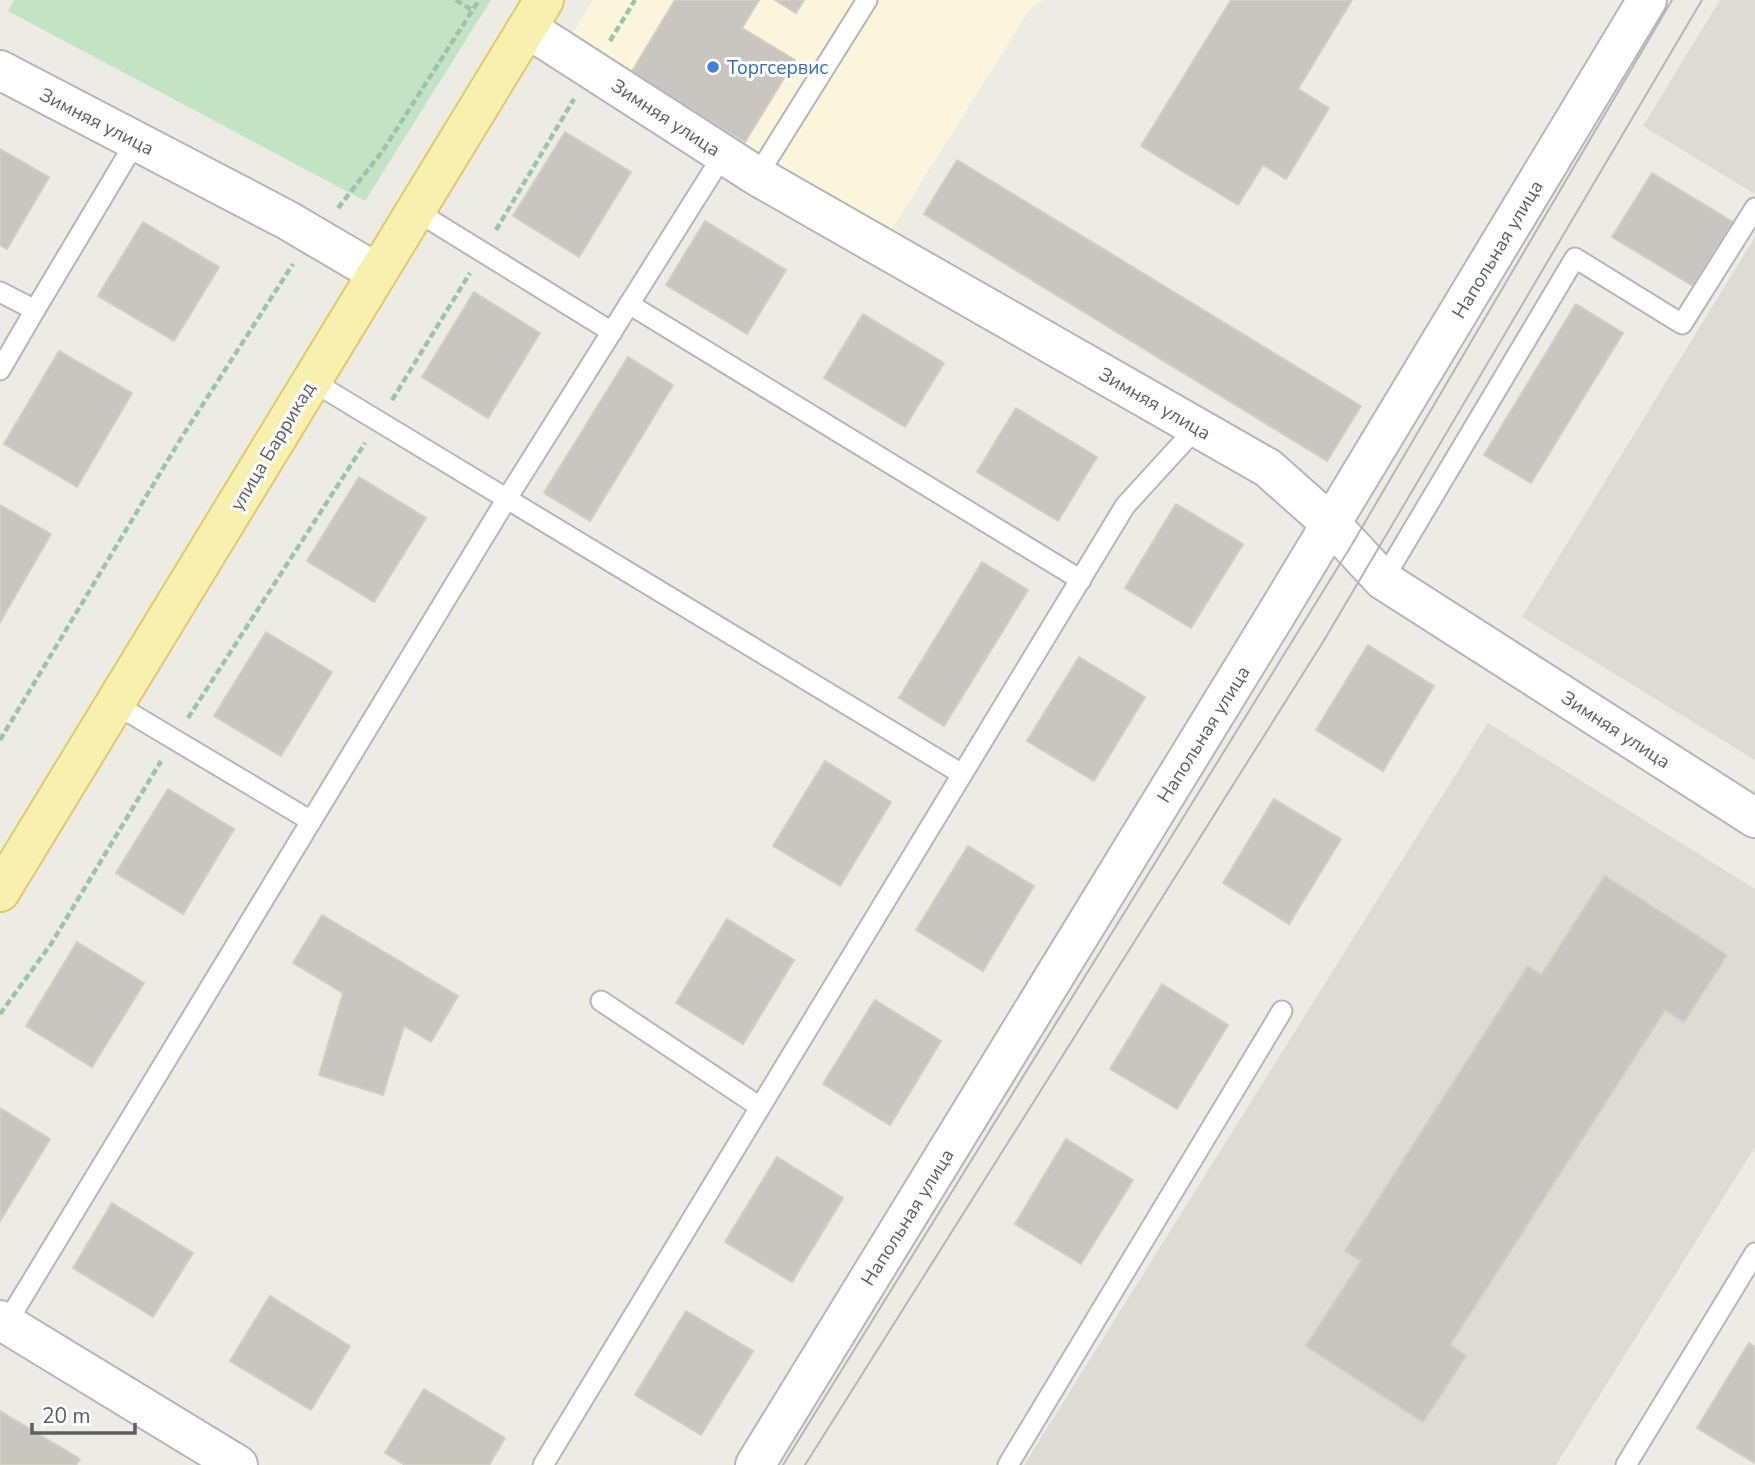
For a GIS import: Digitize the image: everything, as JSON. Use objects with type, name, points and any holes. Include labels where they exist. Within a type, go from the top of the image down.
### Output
[{"type":"main road","name":"улица Баррикад","points":[[0,892],[535,14]]},
{"type":"street","name":"Напольная улица","points":[[755,1465],[1331,524],[1642,2]]},
{"type":"street","name":"Зимняя улица","points":[[535,14],[592,69],[723,155],[1268,468],[1331,524],[1382,580],[1755,818]]},
{"type":"street","name":"Зимняя улица","points":[[0,70],[315,236],[377,273]]},
{"type":"street","points":[[3,1322],[238,1465]]},
{"type":"lane","points":[[757,176],[867,0]]},
{"type":"lane","points":[[0,370],[136,141]]},
{"type":"lane","points":[[3,1322],[506,500],[723,155]]},
{"type":"lane","points":[[1382,580],[1575,258],[1682,324],[1755,208]]},
{"type":"lane","points":[[415,211],[612,332]]},
{"type":"lane","points":[[0,292],[35,310]]},
{"type":"lane","points":[[629,304],[1081,580]]},
{"type":"lane","points":[[312,381],[962,774]]},
{"type":"lane","points":[[543,1465],[1125,506],[1198,427]]},
{"type":"lane","points":[[115,704],[311,821]]},
{"type":"lane","points":[[601,1001],[760,1107]]},
{"type":"lane","points":[[1008,1465],[1282,1011]]},
{"type":"lane","points":[[1626,1465],[1755,1253]]},
{"type":"path","points":[[456,0],[472,10]]},
{"type":"path","points":[[0,740],[180,440],[292,265],[382,152],[479,0]]},
{"type":"path","points":[[0,1014],[51,944],[175,739],[379,422],[635,0]]},
{"type":"shaded area","points":[[593,0],[1045,0],[1032,6],[890,232],[570,38]]},
{"type":"shaded area","points":[[1720,0],[1755,0],[1755,194],[1643,126]]},
{"type":"shaded area","points":[[1755,237],[1755,760],[1522,617]]},
{"type":"shaded area","points":[[1488,723],[1755,889],[1755,1147],[1556,1465],[1024,1465]]},
{"type":"green space","points":[[14,0],[491,0],[365,201],[8,11]]},
{"type":"building","name":"Торгсервис","points":[[675,0],[759,0],[742,28],[795,60],[745,142],[631,73]]},
{"type":"building","name":"Торгсервис","points":[[775,0],[804,0],[796,13]]},
{"type":"building","points":[[1231,0],[1352,0],[1298,89],[1329,108],[1286,179],[1263,165],[1238,205],[1141,146]]},
{"type":"building","points":[[565,132],[631,172],[579,257],[513,216]]},
{"type":"building","points":[[0,149],[49,177],[7,249],[0,245]]},
{"type":"building","points":[[957,160],[1361,406],[1327,461],[924,214]]},
{"type":"building","points":[[1652,173],[1733,222],[1693,286],[1612,237]]},
{"type":"building","points":[[705,221],[786,270],[747,334],[666,285]]},
{"type":"building","points":[[143,222],[219,267],[174,341],[98,296]]},
{"type":"building","points":[[474,292],[540,333],[488,418],[422,377]]},
{"type":"building","points":[[1576,304],[1623,333],[1531,483],[1484,455]]},
{"type":"building","points":[[863,314],[944,363],[905,427],[824,378]]},
{"type":"building","points":[[59,351],[132,393],[77,487],[4,444]]},
{"type":"building","points":[[628,357],[673,385],[590,521],[544,493]]},
{"type":"building","points":[[1016,408],[1097,457],[1058,521],[977,472]]},
{"type":"building","points":[[359,477],[426,518],[374,602],[307,561]]},
{"type":"building","points":[[1176,504],[1243,544],[1191,628],[1125,588]]},
{"type":"building","points":[[0,505],[51,534],[0,622]]},
{"type":"building","points":[[982,562],[1028,590],[944,726],[899,698]]},
{"type":"building","points":[[266,632],[332,672],[281,756],[214,716]]},
{"type":"building","points":[[1368,645],[1434,686],[1383,771],[1316,730]]},
{"type":"building","points":[[1079,657],[1145,697],[1094,781],[1027,741]]},
{"type":"building","points":[[825,761],[891,802],[840,886],[773,846]]},
{"type":"building","points":[[168,789],[234,829],[183,914],[116,873]]},
{"type":"building","points":[[1274,799],[1341,839],[1289,924],[1223,883]]},
{"type":"building","points":[[968,846],[1034,886],[983,971],[916,930]]},
{"type":"building","points":[[1605,876],[1727,955],[1684,1022],[1665,1010],[1450,1345],[1466,1356],[1423,1422],[1306,1346],[1361,1261],[1345,1251],[1528,966],[1541,975]]},
{"type":"building","points":[[322,915],[458,996],[431,1042],[404,1026],[383,1095],[319,1075],[343,993],[293,963]]},
{"type":"building","points":[[727,919],[794,960],[743,1044],[676,1003]]},
{"type":"building","points":[[77,942],[144,983],[92,1067],[26,1026]]},
{"type":"building","points":[[1162,984],[1228,1025],[1177,1109],[1110,1069]]},
{"type":"building","points":[[875,1000],[941,1041],[890,1125],[823,1084]]},
{"type":"building","points":[[0,1108],[50,1139],[0,1221]]},
{"type":"building","points":[[1066,1139],[1133,1180],[1081,1264],[1015,1224]]},
{"type":"building","points":[[777,1157],[843,1198],[792,1282],[725,1242]]},
{"type":"building","points":[[112,1203],[193,1253],[153,1317],[73,1268]]},
{"type":"building","points":[[270,1296],[350,1346],[311,1410],[230,1361]]},
{"type":"building","points":[[686,1311],[753,1351],[701,1435],[635,1395]]},
{"type":"building","points":[[1749,1343],[1755,1347],[1755,1463],[1697,1428]]},
{"type":"building","points":[[424,1389],[505,1438],[489,1465],[405,1465],[385,1453]]},
{"type":"building","points":[[0,1411],[80,1459],[76,1465],[0,1465]]},
{"type":"tram line","points":[[783,1465],[1351,546],[1672,0]]},
{"type":"tram line","points":[[805,1465],[1323,642],[1702,0]]},
{"type":"place","name":"Торгсервис","points":[[713,67]]}]
